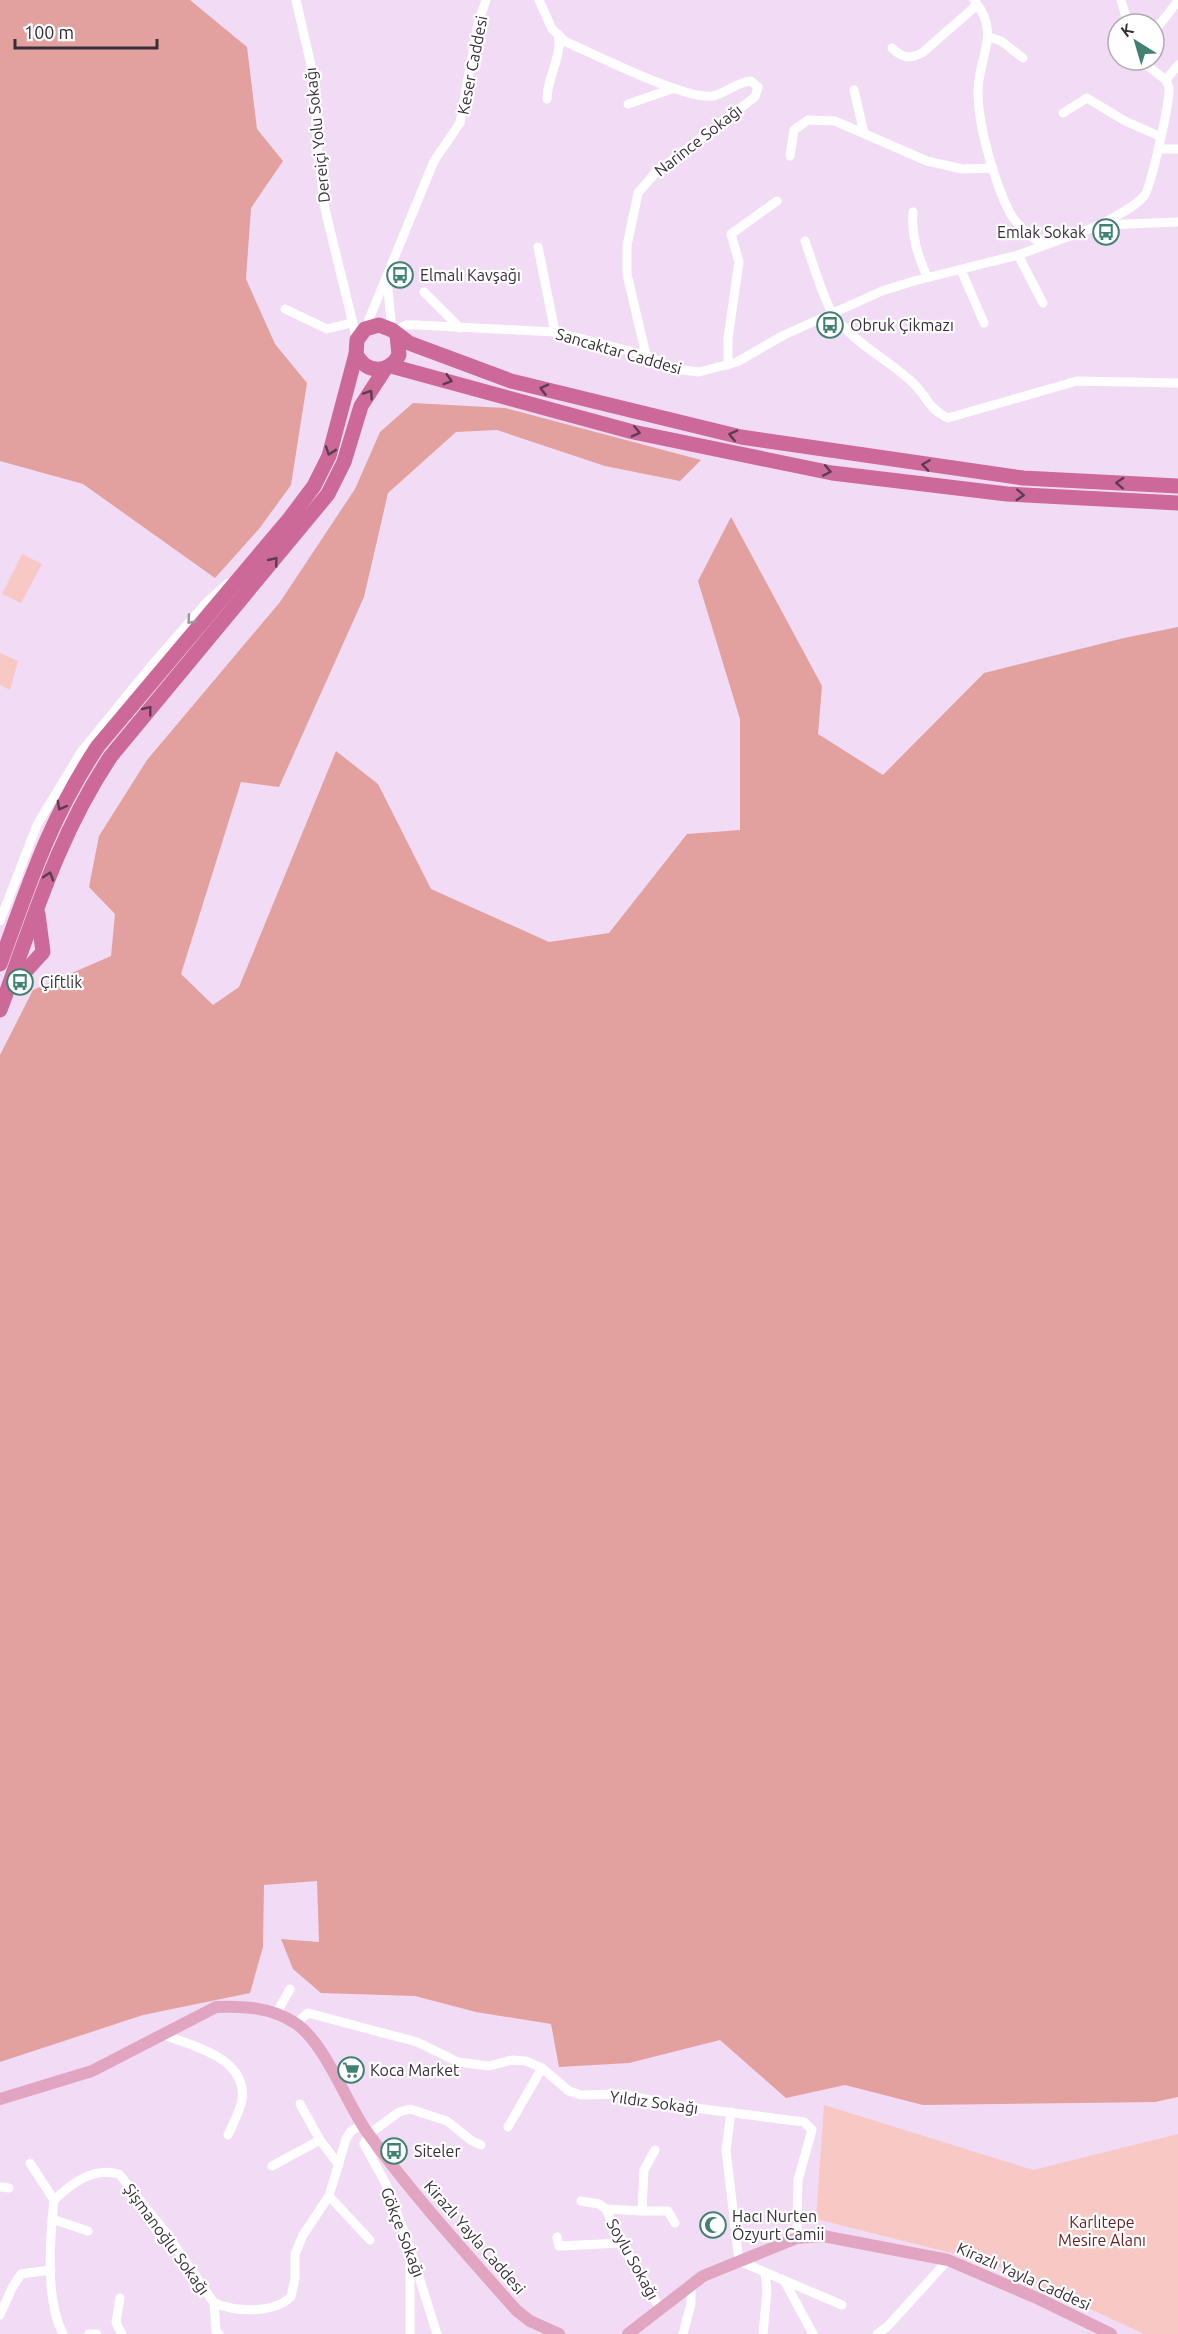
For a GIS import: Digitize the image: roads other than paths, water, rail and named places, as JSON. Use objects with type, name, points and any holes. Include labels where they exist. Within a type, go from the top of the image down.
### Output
[{"type":"highway","points":[[0,964],[39,854],[77,778],[106,737],[314,486],[329,456],[357,337],[379,325],[395,332],[409,343],[511,381],[741,437],[841,454],[1023,478],[1178,486]]},
{"type":"highway","points":[[0,1010],[39,907],[54,860],[91,786],[111,756],[328,494],[344,462],[361,406],[401,348],[395,332]]},
{"type":"highway","points":[[357,337],[359,361],[371,369],[388,368],[633,432],[832,473],[1007,494],[1178,503]]},
{"type":"main road","name":"Kirazlı Yayla Caddesi","points":[[0,2099],[92,2071],[216,2007],[238,2006],[276,2014],[297,2023],[316,2046],[342,2085],[365,2129],[422,2201],[516,2310],[530,2321],[559,2334]]},
{"type":"main road","name":"Kirazlı Yayla Caddesi","points":[[627,2334],[703,2276],[797,2238],[823,2236],[948,2260],[1039,2299],[1111,2334]]},
{"type":"street","name":"Keser Caddesi","points":[[395,332],[387,280],[434,161],[460,123],[478,23],[486,0]]},
{"type":"street","name":"Narince Sokağı","points":[[539,0],[552,29],[566,42],[672,89],[712,96],[743,81],[751,81],[758,87],[755,96],[656,172],[638,193],[627,246],[627,274],[646,355]]},
{"type":"street","name":"Dereiçi Yolu Sokağı","points":[[295,1],[313,74],[317,145],[325,209],[357,337]]},
{"type":"street","points":[[1166,16],[1178,1]]},
{"type":"street","points":[[892,48],[899,55],[912,58],[922,53],[976,2],[984,15],[989,37],[978,93],[993,168],[1011,213],[1023,229],[1043,245]]},
{"type":"street","points":[[547,99],[547,83],[560,46],[558,34]]},
{"type":"street","points":[[989,37],[1001,41],[1023,58]]},
{"type":"street","points":[[1166,80],[1178,65]]},
{"type":"street","points":[[1100,225],[1136,204],[1146,194],[1170,97],[1166,80],[1156,72]]},
{"type":"street","name":"Narince Sokağı","points":[[628,104],[672,89]]},
{"type":"street","points":[[854,90],[864,133]]},
{"type":"street","points":[[1062,113],[1087,98],[1125,121],[1159,136]]},
{"type":"street","points":[[790,156],[794,130],[808,120],[835,121],[927,161],[962,169],[993,168]]},
{"type":"street","points":[[1158,149],[1178,149]]},
{"type":"street","points":[[728,365],[728,338],[739,262],[731,234],[777,201]]},
{"type":"street","points":[[914,212],[912,225],[916,250],[927,278]]},
{"type":"street","name":"Sancaktar Caddesi","points":[[395,332],[406,325],[555,332],[646,355],[674,369],[699,372],[728,365],[784,335],[882,291],[1018,255],[1100,225],[1178,222]]},
{"type":"street","points":[[805,241],[833,314],[874,355],[892,364],[916,386],[935,412],[948,418],[1077,381],[1178,383]]},
{"type":"street","points":[[538,247],[555,332]]},
{"type":"street","points":[[1018,255],[1043,303]]},
{"type":"street","points":[[962,270],[984,323]]},
{"type":"street","points":[[285,309],[327,329],[357,337],[387,280]]},
{"type":"street","points":[[424,292],[460,328]]},
{"type":"street","points":[[0,921],[37,825],[81,752],[207,602],[263,550]]},
{"type":"street","points":[[276,2014],[290,1989]]},
{"type":"street","name":"Yıldız Sokağı","points":[[297,2023],[308,2013],[417,2042],[458,2062],[489,2066],[512,2061],[526,2061],[542,2068],[569,2091],[581,2095],[622,2094],[672,2105],[804,2122],[810,2126],[809,2146],[798,2180],[797,2238]]},
{"type":"street","points":[[161,2034],[216,2055],[234,2070],[241,2085],[242,2100],[228,2135]]},
{"type":"street","points":[[508,2127],[542,2068]]},
{"type":"street","points":[[300,2104],[320,2140],[339,2165]]},
{"type":"street","name":"Şişmanoğlu Sokağı","points":[[54,2200],[72,2183],[89,2176],[108,2171],[119,2174],[167,2234],[214,2303],[243,2310],[274,2308],[291,2297],[295,2278],[295,2254],[303,2235],[329,2196],[346,2139],[351,2131],[365,2129],[410,2109],[447,2121],[471,2141],[481,2145]]},
{"type":"street","points":[[731,2112],[726,2150],[739,2260],[842,2305]]},
{"type":"street","name":"Gökçe Sokağı","points":[[365,2129],[366,2152],[387,2186],[410,2248],[437,2334]]},
{"type":"street","points":[[272,2166],[320,2140]]},
{"type":"street","name":"Soylu Sokağı","points":[[606,2209],[642,2211],[644,2170],[654,2151]]},
{"type":"street","points":[[30,2163],[54,2200],[51,2270],[55,2316],[63,2334]]},
{"type":"street","points":[[329,2196],[370,2240]]},
{"type":"street","name":"Soylu Sokağı","points":[[581,2201],[599,2204],[606,2209],[621,2242],[660,2308]]},
{"type":"street","points":[[642,2211],[668,2211],[675,2223]]},
{"type":"street","points":[[52,2218],[88,2231]]},
{"type":"street","points":[[557,2237],[559,2246],[621,2242]]},
{"type":"street","points":[[410,2248],[410,2334]]},
{"type":"street","points":[[877,2334],[887,2327],[948,2260]]},
{"type":"street","points":[[0,2315],[21,2274],[51,2270]]},
{"type":"street","points":[[763,2334],[767,2292],[765,2273]]},
{"type":"street","points":[[785,2282],[813,2334]]},
{"type":"street","points":[[683,2334],[691,2304],[691,2284]]},
{"type":"street","points":[[120,2298],[116,2323],[122,2334]]},
{"type":"street","points":[[214,2303],[216,2331],[219,2334]]},
{"type":"street","points":[[89,2334],[96,2334]]},
{"type":"place","name":"Emlak Sokak","points":[[1106,232]]},
{"type":"place","name":"Elmalı Kavşağı","points":[[400,275]]},
{"type":"place","name":"Obruk Çikmazı","points":[[830,325]]},
{"type":"place","name":"Çi̇ftli̇k","points":[[20,982]]},
{"type":"place","name":"Koca Market","points":[[351,2070]]},
{"type":"place","name":"Siteler","points":[[394,2151]]},
{"type":"place","name":"Hacı Nurten Özyurt Camii","points":[[713,2225]]},
{"type":"park label","name":"Karlıtepe Mesire Alanı","points":[[1102,2231]]}]
